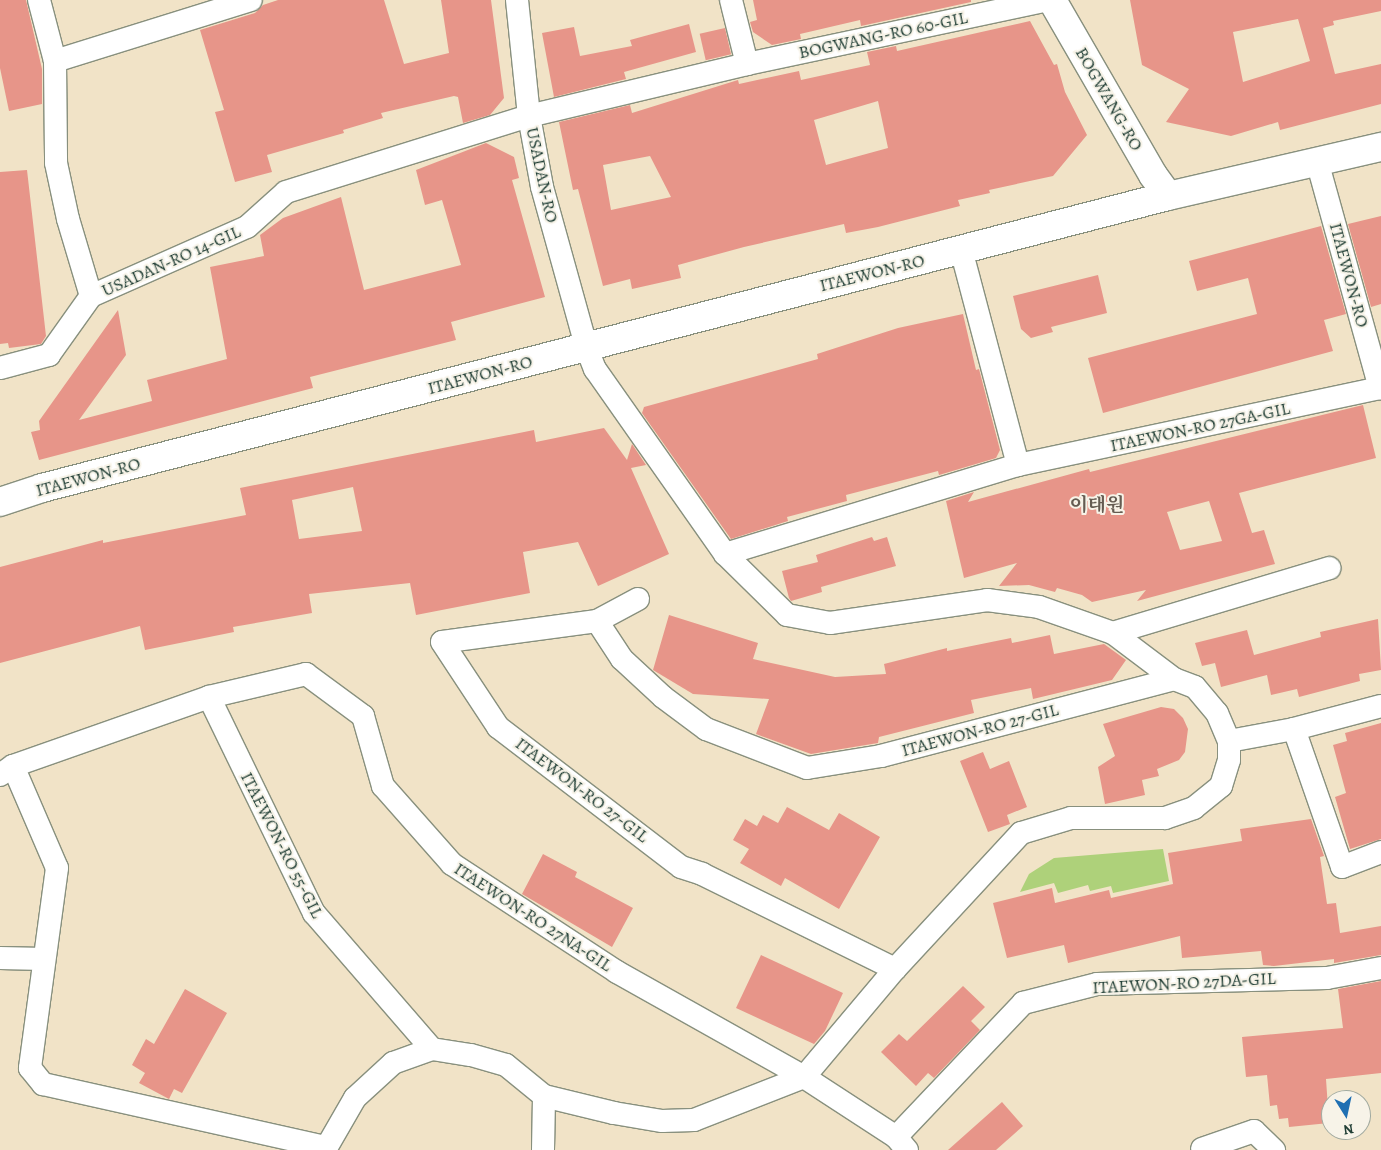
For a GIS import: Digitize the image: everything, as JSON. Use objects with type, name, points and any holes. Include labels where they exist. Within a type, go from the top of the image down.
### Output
[{"type":"main road","name":"BOGWANG-RO","points":[[1050,0],[1152,175],[1168,196]]},
{"type":"main road","name":"ITAEWON-RO","points":[[0,502],[42,488],[1168,196],[1381,147]]},
{"type":"street","points":[[39,0],[55,61],[56,164],[68,219],[91,296]]},
{"type":"street","points":[[55,61],[252,0]]},
{"type":"street","name":"USADAN-RO","points":[[517,0],[529,116],[542,187],[586,346]]},
{"type":"street","points":[[731,0],[747,64]]},
{"type":"street","name":"BOGWANG-RO 60-GIL","points":[[529,116],[747,64],[1050,0]]},
{"type":"street","name":"USADAN-RO 14-GIL","points":[[0,368],[49,355],[91,296],[247,227],[286,192],[529,116]]},
{"type":"street","name":"ITAEWON-RO","points":[[1317,161],[1380,388]]},
{"type":"street","points":[[725,554],[1018,465],[961,250]]},
{"type":"street","points":[[209,697],[6,771],[57,868],[30,1068],[43,1084],[324,1149],[355,1098],[393,1063],[432,1049],[471,1055],[506,1065],[544,1096],[614,1114],[662,1121],[694,1120],[804,1077],[895,969],[1021,833],[1071,818],[1165,818],[1194,808],[1221,786],[1229,760],[1229,741],[1217,712],[1195,687],[1174,679],[1113,633],[1039,607],[987,600],[830,623],[787,615],[725,554],[595,369],[586,346]]},
{"type":"street","name":"ITAEWON-RO 27GA-GIL","points":[[1018,465],[1380,388]]},
{"type":"street","points":[[1113,633],[1329,568]]},
{"type":"street","name":"ITAEWON-RO 27-GIL","points":[[638,599],[597,621],[442,642],[498,727],[681,867],[702,874],[895,969]]},
{"type":"street","name":"ITAEWON-RO 27-GIL","points":[[597,621],[622,659],[662,698],[706,729],[807,768],[881,756],[1174,679]]},
{"type":"street","name":"ITAEWON-RO 27NA-GIL","points":[[209,697],[306,674],[363,716],[383,786],[452,864],[617,972],[804,1077]]},
{"type":"street","name":"ITAEWON-RO 55-GIL","points":[[209,697],[314,914],[432,1049]]},
{"type":"street","points":[[1229,741],[1294,729],[1381,706]]},
{"type":"street","points":[[1294,729],[1342,867],[1381,852]]},
{"type":"street","points":[[0,958],[44,959]]},
{"type":"street","name":"ITAEWON-RO 27DA-GIL","points":[[902,1144],[1024,1004],[1097,984],[1327,978],[1381,968]]},
{"type":"street","points":[[804,1077],[902,1144]]},
{"type":"street","points":[[543,1150],[544,1096]]},
{"type":"street","points":[[1202,1149],[1254,1131],[1274,1150]]},
{"type":"green space","points":[[1163,849],[1169,881],[1113,893],[1111,886],[1090,891],[1088,885],[1058,893],[1054,883],[1020,892],[1029,874],[1054,858]]},
{"type":"building","points":[[0,0],[26,0],[42,69],[42,104],[9,111],[0,68]]},
{"type":"building","points":[[278,0],[384,0],[404,64],[449,53],[441,0],[491,0],[504,98],[490,115],[463,123],[458,97],[454,96],[381,113],[383,118],[343,130],[344,133],[267,155],[272,172],[235,182],[215,112],[224,110],[200,30],[255,13],[263,5]]},
{"type":"building","points":[[753,0],[971,0],[971,2],[861,26],[860,20],[800,34],[801,39],[772,45],[753,32],[750,22],[757,20]]},
{"type":"building","points":[[1130,0],[1381,0],[1381,11],[1333,21],[1334,25],[1323,28],[1335,74],[1381,64],[1381,104],[1280,130],[1278,122],[1231,136],[1166,122],[1189,89],[1142,65]],"holes":[[[1298,19],[1310,61],[1243,82],[1233,32]]]},
{"type":"building","points":[[1030,21],[1054,65],[1057,64],[1065,92],[1087,135],[1053,176],[989,190],[990,193],[958,200],[960,206],[878,227],[846,233],[844,224],[744,247],[678,265],[681,278],[632,289],[630,279],[603,286],[578,189],[573,190],[559,122],[630,105],[632,113],[738,80],[739,84],[799,71],[801,80],[870,65],[867,52],[896,46],[897,51]],"holes":[[[878,101],[888,148],[826,165],[814,120]],[[650,156],[671,197],[611,210],[603,165]]]},
{"type":"building","points":[[689,24],[696,52],[624,72],[626,79],[554,97],[542,33],[574,27],[580,56],[632,46],[630,40]]},
{"type":"building","points":[[725,28],[731,54],[706,60],[700,34]]},
{"type":"building","points":[[486,143],[514,157],[519,178],[512,180],[545,297],[451,322],[456,340],[310,377],[313,388],[39,460],[31,432],[40,430],[39,421],[118,310],[126,355],[79,420],[152,401],[147,380],[227,359],[210,267],[264,256],[260,235],[283,218],[341,197],[364,290],[461,265],[442,200],[425,205],[416,170]]},
{"type":"building","points":[[27,170],[46,336],[41,344],[9,348],[8,343],[0,344],[0,172]]},
{"type":"building","points":[[1381,216],[1381,304],[1371,307],[1348,224]]},
{"type":"building","points":[[1321,226],[1346,314],[1324,320],[1333,351],[1103,413],[1088,358],[1257,314],[1248,278],[1197,291],[1189,261]]},
{"type":"building","points":[[1098,275],[1107,313],[1051,327],[1053,332],[1031,338],[1021,329],[1013,296]]},
{"type":"building","points":[[963,314],[976,370],[979,369],[1000,450],[996,458],[939,475],[938,471],[846,495],[847,501],[787,517],[788,521],[731,539],[642,413],[644,407],[818,359],[817,354],[898,328]]},
{"type":"building","points":[[1363,405],[1376,458],[1239,493],[1252,533],[1264,530],[1275,564],[1137,601],[1146,590],[1092,602],[1082,595],[1057,588],[1055,592],[1029,585],[999,586],[1017,563],[964,578],[946,501],[974,492],[968,502],[1089,469],[1090,472]],"holes":[[[1209,501],[1222,541],[1180,550],[1167,512]]]},
{"type":"building","points":[[604,428],[627,460],[632,444],[646,465],[631,468],[669,554],[598,586],[578,542],[523,552],[530,593],[416,615],[410,583],[309,594],[312,613],[233,627],[234,632],[145,650],[140,626],[0,663],[0,567],[103,540],[103,543],[246,515],[240,488],[534,430],[536,442]],"holes":[[[353,487],[362,531],[299,539],[292,500]]]},
{"type":"building","points":[[872,537],[874,541],[887,537],[896,566],[821,587],[822,592],[791,601],[782,571],[818,562],[816,555]]},
{"type":"building","points":[[669,615],[758,643],[753,659],[835,677],[886,674],[884,664],[947,648],[947,651],[1011,638],[1012,643],[1050,635],[1054,654],[1104,644],[1126,660],[1112,680],[1033,699],[1031,688],[971,700],[974,713],[879,737],[878,743],[811,754],[756,734],[769,699],[693,694],[653,670]]},
{"type":"building","points":[[1378,619],[1381,670],[1359,674],[1360,681],[1299,697],[1297,689],[1271,695],[1267,675],[1221,687],[1215,663],[1202,666],[1195,643],[1247,630],[1254,655],[1321,637],[1320,632]]},
{"type":"building","points":[[1161,707],[1174,709],[1183,718],[1188,729],[1185,752],[1179,760],[1157,769],[1159,776],[1142,780],[1145,795],[1105,804],[1098,767],[1115,756],[1103,724]]},
{"type":"building","points":[[1381,723],[1381,839],[1350,849],[1335,797],[1346,793],[1333,745],[1347,741],[1345,733]]},
{"type":"building","points":[[983,752],[990,769],[1009,761],[1027,807],[1007,815],[1010,824],[988,832],[960,761]]},
{"type":"building","points":[[787,807],[829,830],[839,813],[880,837],[839,909],[785,878],[781,886],[740,863],[749,849],[733,840],[745,819],[757,826],[763,815],[778,823]]},
{"type":"building","points":[[1311,819],[1324,856],[1320,857],[1327,904],[1336,903],[1340,933],[1381,926],[1381,955],[1334,963],[1334,959],[1274,966],[1263,965],[1261,951],[1182,958],[1180,936],[1068,963],[1064,945],[1007,958],[993,903],[1052,888],[1055,903],[1109,890],[1111,898],[1173,884],[1168,853],[1242,841],[1240,829]]},
{"type":"building","points":[[543,854],[577,872],[575,877],[633,908],[612,947],[522,894]]},
{"type":"building","points":[[761,955],[843,993],[825,1031],[814,1044],[736,1008]]},
{"type":"building","points":[[1381,981],[1381,1073],[1326,1079],[1327,1090],[1321,1090],[1321,1124],[1289,1127],[1288,1118],[1279,1119],[1277,1105],[1270,1106],[1267,1075],[1246,1077],[1242,1037],[1343,1028],[1338,989]]},
{"type":"building","points":[[963,986],[985,1007],[971,1021],[980,1030],[934,1078],[928,1073],[916,1086],[881,1052],[899,1034],[907,1041]]},
{"type":"building","points":[[185,989],[227,1013],[182,1093],[174,1089],[169,1099],[139,1083],[145,1073],[132,1065],[146,1039],[154,1044]]},
{"type":"building","points":[[1002,1102],[1023,1126],[996,1150],[948,1150]]},
{"type":"district","name":"이태원","points":[[1097,506]]}]
